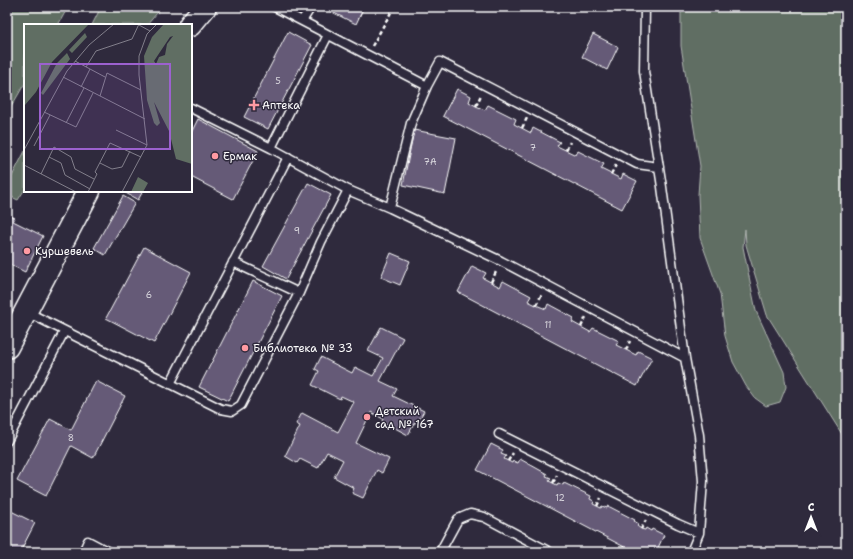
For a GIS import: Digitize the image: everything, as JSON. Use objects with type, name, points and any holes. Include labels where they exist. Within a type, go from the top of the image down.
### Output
[{"type":"street","points":[[191,24],[205,7]]},
{"type":"street","points":[[7,347],[88,192]]},
{"type":"lane","points":[[275,7],[427,86]]},
{"type":"lane","points":[[302,22],[311,7]]},
{"type":"lane","points":[[645,7],[644,71],[659,167],[685,358],[698,435],[703,481],[699,533],[691,552]]},
{"type":"lane","points":[[270,148],[328,35]]},
{"type":"lane","points":[[390,208],[411,123],[427,86],[440,62],[637,164],[659,167]]},
{"type":"lane","points":[[192,109],[288,157],[348,190],[390,208],[501,261],[685,358]]},
{"type":"lane","points":[[170,384],[288,157]]},
{"type":"lane","points":[[26,311],[64,332],[221,409],[232,411],[241,405],[299,294],[321,242],[348,190]]},
{"type":"lane","points":[[233,262],[299,294]]},
{"type":"lane","points":[[7,441],[64,332]]},
{"type":"lane","points":[[499,434],[678,524],[699,533]]},
{"type":"lane","points":[[440,552],[458,519],[470,514],[484,516],[550,552]]},
{"type":"lane","points":[[83,552],[88,541],[109,552]]},
{"type":"path","points":[[367,55],[394,7]]},
{"type":"green space","points":[[7,7],[68,7],[59,24],[24,24],[24,85],[7,114]]},
{"type":"green space","points":[[101,7],[162,7],[148,24],[92,24]]},
{"type":"green space","points":[[681,7],[846,7],[846,465],[845,439],[767,315],[746,245],[745,229],[743,247],[756,311],[784,372],[786,387],[780,402],[766,406],[755,398],[746,386],[733,362],[725,336],[720,294],[700,238],[698,195],[700,166],[681,46]]},
{"type":"green space","points":[[24,153],[24,191],[18,200],[7,195],[7,186]]},
{"type":"building","points":[[332,7],[364,7],[356,24],[330,11]]},
{"type":"building","points":[[288,32],[312,45],[268,129],[244,117]]},
{"type":"building","points":[[593,34],[618,47],[607,70],[582,57]]},
{"type":"building","points":[[457,89],[471,96],[469,102],[476,106],[485,110],[488,105],[516,119],[514,124],[531,133],[533,128],[560,142],[557,146],[576,155],[578,151],[604,164],[601,169],[621,179],[623,174],[637,181],[622,209],[443,116]]},
{"type":"building","points":[[198,119],[258,151],[233,199],[192,178],[192,131]]},
{"type":"building","points":[[414,130],[456,138],[445,194],[403,185]]},
{"type":"building","points":[[308,183],[331,195],[286,279],[263,266]]},
{"type":"building","points":[[124,192],[142,192],[138,200]]},
{"type":"building","points":[[123,196],[135,203],[105,255],[94,248]]},
{"type":"building","points":[[7,214],[15,218],[13,221],[43,236],[25,272],[7,263]]},
{"type":"building","points":[[144,247],[191,272],[154,343],[106,318]]},
{"type":"building","points":[[391,253],[410,261],[400,285],[381,277]]},
{"type":"building","points":[[472,266],[486,273],[483,278],[500,287],[503,281],[531,296],[528,301],[546,309],[548,304],[574,318],[572,322],[590,332],[593,328],[619,341],[616,345],[636,355],[638,351],[652,358],[637,386],[458,292]]},
{"type":"building","points":[[253,281],[282,296],[228,401],[199,387]]},
{"type":"building","points":[[381,327],[403,338],[380,381],[397,389],[393,396],[424,411],[417,423],[415,422],[408,435],[382,421],[383,419],[371,412],[356,443],[389,459],[382,473],[377,470],[363,498],[352,493],[354,488],[334,477],[343,460],[327,452],[318,468],[300,459],[297,463],[285,456],[300,426],[296,424],[302,413],[338,432],[354,402],[341,396],[340,399],[312,385],[319,371],[315,369],[321,357],[352,373],[355,367],[373,376],[383,358],[368,351]]},
{"type":"building","points":[[96,381],[125,396],[93,458],[71,446],[46,496],[17,481],[50,419],[71,430]]},
{"type":"building","points":[[491,444],[503,450],[501,454],[506,456],[504,459],[512,463],[513,461],[518,463],[520,459],[547,474],[546,476],[551,478],[549,481],[557,485],[558,483],[563,485],[564,483],[591,496],[590,499],[594,501],[593,504],[601,508],[602,506],[607,508],[608,506],[635,520],[634,521],[639,524],[637,526],[641,529],[645,530],[646,528],[651,531],[652,529],[664,535],[656,552],[634,552],[477,470]]},
{"type":"building","points":[[7,509],[35,523],[20,552],[7,552]]},
{"type":"place","name":"Аптека","points":[[254,105]]},
{"type":"place","name":"Ермак","points":[[215,156]]},
{"type":"place","name":"Куршевель","points":[[27,251]]},
{"type":"place","name":"Библиотека № 33","points":[[245,348]]},
{"type":"place","name":"Детский сад № 167","points":[[367,417]]}]
